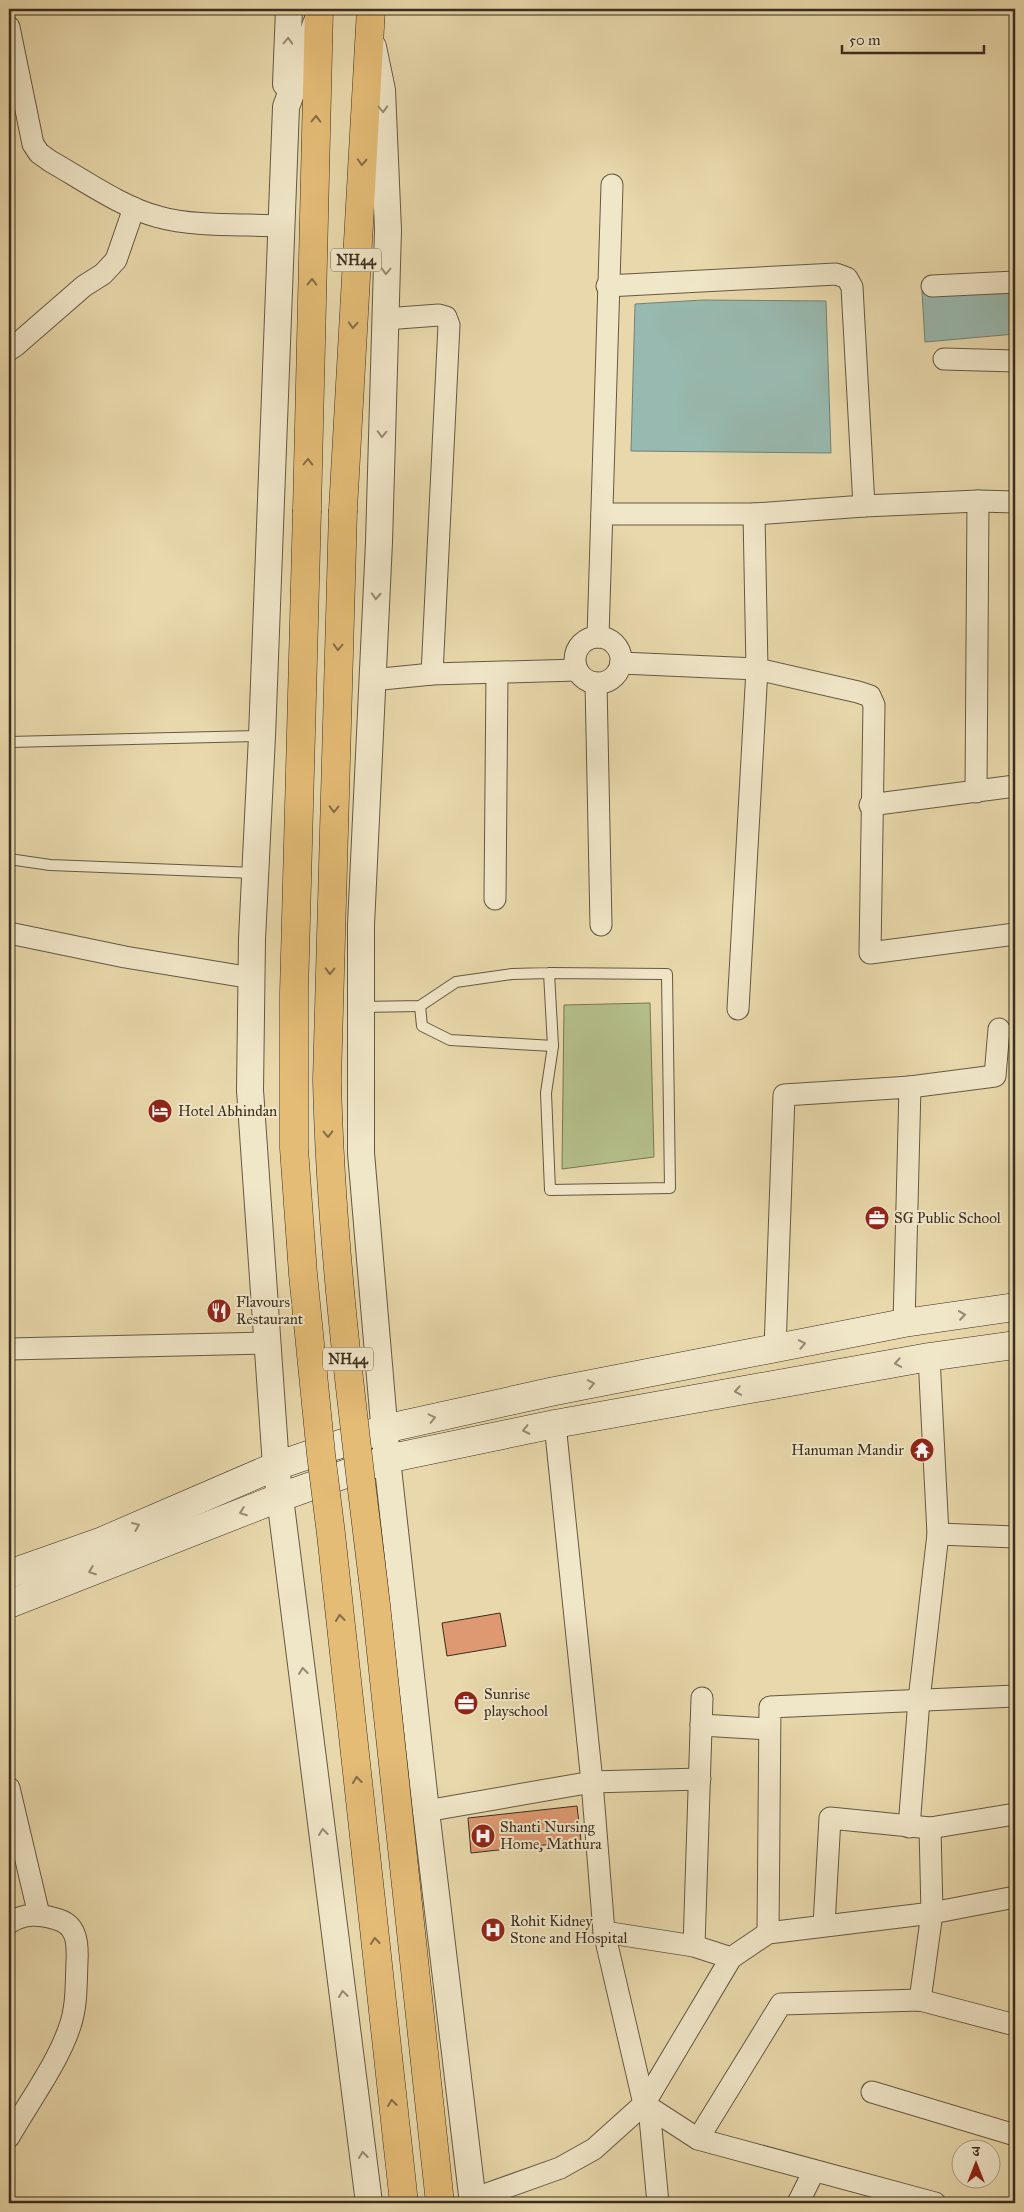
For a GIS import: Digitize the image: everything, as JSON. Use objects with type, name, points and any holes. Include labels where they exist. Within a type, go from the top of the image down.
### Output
[{"type":"highway","name":"NH44","points":[[318,13],[294,993],[294,1148],[303,1274],[320,1454],[331,1534],[404,2203]]},
{"type":"highway","name":"NH44","points":[[370,18],[343,510],[337,658],[327,1080],[329,1153],[355,1434],[396,1783],[440,2203]]},
{"type":"main road","points":[[9,1574],[100,1542],[276,1466],[384,1429],[554,1391],[904,1324],[1015,1307]]},
{"type":"main road","points":[[9,1604],[281,1498],[387,1459],[555,1424],[929,1357],[1015,1345]]},
{"type":"street","points":[[289,9],[262,736],[255,872],[250,1090],[276,1466],[369,2203]]},
{"type":"street","points":[[286,107],[318,13]]},
{"type":"street","points":[[370,18],[382,90],[388,230],[379,532],[360,925],[360,1153],[387,1459],[426,1811],[473,2201],[560,2168],[578,2159],[594,2149],[646,2105],[730,1958],[768,1933],[932,1913],[1015,1898]]},
{"type":"street","points":[[9,27],[33,144],[39,153],[134,208],[158,217],[177,221],[281,226]]},
{"type":"street","points":[[598,637],[607,286],[612,185]]},
{"type":"street","points":[[9,350],[84,286],[103,274],[116,260],[134,208]]},
{"type":"street","points":[[607,286],[836,274],[847,278],[852,287],[864,506]]},
{"type":"street","points":[[932,286],[1015,282]]},
{"type":"street","points":[[385,319],[438,315],[446,317],[449,325],[432,674]]},
{"type":"street","points":[[944,359],[1015,361]]},
{"type":"street","points":[[602,514],[754,514],[864,506],[978,501],[1015,502]]},
{"type":"street","points":[[976,792],[978,501]]},
{"type":"street","points":[[738,1009],[757,669],[754,514]]},
{"type":"street","points":[[598,637],[608,639],[615,645],[620,653],[621,663],[618,671],[612,678],[596,683],[588,682],[577,670],[574,662],[581,644],[589,639],[598,637]]},
{"type":"street","points":[[621,663],[757,669],[870,696],[874,705],[870,805],[870,953],[1015,934]]},
{"type":"street","points":[[372,680],[432,674],[577,670]]},
{"type":"street","points":[[495,899],[496,673]]},
{"type":"street","points":[[596,683],[601,925]]},
{"type":"street","points":[[870,805],[1015,786]]},
{"type":"street","points":[[9,933],[125,957],[252,978]]},
{"type":"street","points":[[775,1349],[784,1094],[910,1087],[995,1076],[999,1028]]},
{"type":"street","points":[[904,1324],[910,1087]]},
{"type":"street","points":[[9,1349],[268,1343]]},
{"type":"street","points":[[909,1827],[920,1700],[938,1534],[929,1357]]},
{"type":"street","points":[[555,1424],[592,1782],[604,1932],[646,2105],[658,2203]]},
{"type":"street","points":[[938,1534],[1015,1538]]},
{"type":"street","points":[[768,1933],[768,1729],[770,1707],[1015,1696]]},
{"type":"street","points":[[694,1946],[702,1698]]},
{"type":"street","points":[[701,1725],[768,1729]]},
{"type":"street","points":[[426,1811],[592,1782],[700,1779]]},
{"type":"street","points":[[9,1788],[39,1915]]},
{"type":"street","points":[[824,1925],[830,1818],[930,1828],[1015,1814]]},
{"type":"street","points":[[920,2000],[932,1913],[930,1828]]},
{"type":"street","points":[[9,1923],[20,1917],[39,1915],[66,1922],[74,1931],[77,1955],[75,2003],[71,2025],[63,2045],[9,2137]]},
{"type":"street","points":[[604,1932],[694,1946],[730,1958]]},
{"type":"street","points":[[698,2139],[781,2004],[920,2000],[1015,2025]]},
{"type":"street","points":[[872,2092],[1015,2135]]},
{"type":"street","points":[[646,2105],[698,2139],[935,2203]]},
{"type":"street","points":[[798,2203],[814,2171]]},
{"type":"lane","points":[[9,742],[262,736]]},
{"type":"lane","points":[[9,859],[50,865],[255,872]]},
{"type":"lane","points":[[360,1007],[420,1006],[456,982],[512,974],[549,973],[667,974],[670,1188],[550,1190],[546,1093],[553,1046],[549,973]]},
{"type":"lane","points":[[420,1006],[422,1026],[450,1040],[553,1046]]},
{"type":"green space","points":[[650,1003],[654,1157],[562,1169],[564,1005]]},
{"type":"water","points":[[963,286],[1015,287],[1015,334],[925,342],[922,291]]},
{"type":"water","points":[[703,300],[826,301],[831,453],[631,451],[635,304]]},
{"type":"building","points":[[500,1613],[506,1646],[447,1656],[442,1623]]},
{"type":"building","points":[[577,1806],[581,1841],[471,1853],[468,1818]]},
{"type":"place","name":"Hotel Abhindan","points":[[160,1111]]},
{"type":"place","name":"SG Public School","points":[[877,1218]]},
{"type":"place","name":"Flavours Restaurant","points":[[219,1311]]},
{"type":"place","name":"Hanuman Mandir","points":[[922,1450]]},
{"type":"place","name":"Sunrise playschool","points":[[466,1703]]},
{"type":"place","name":"Shanti Nursing Home, Mathura","points":[[483,1836]]},
{"type":"place","name":"Rohit Kidney Stone and Hospital","points":[[493,1930]]}]
